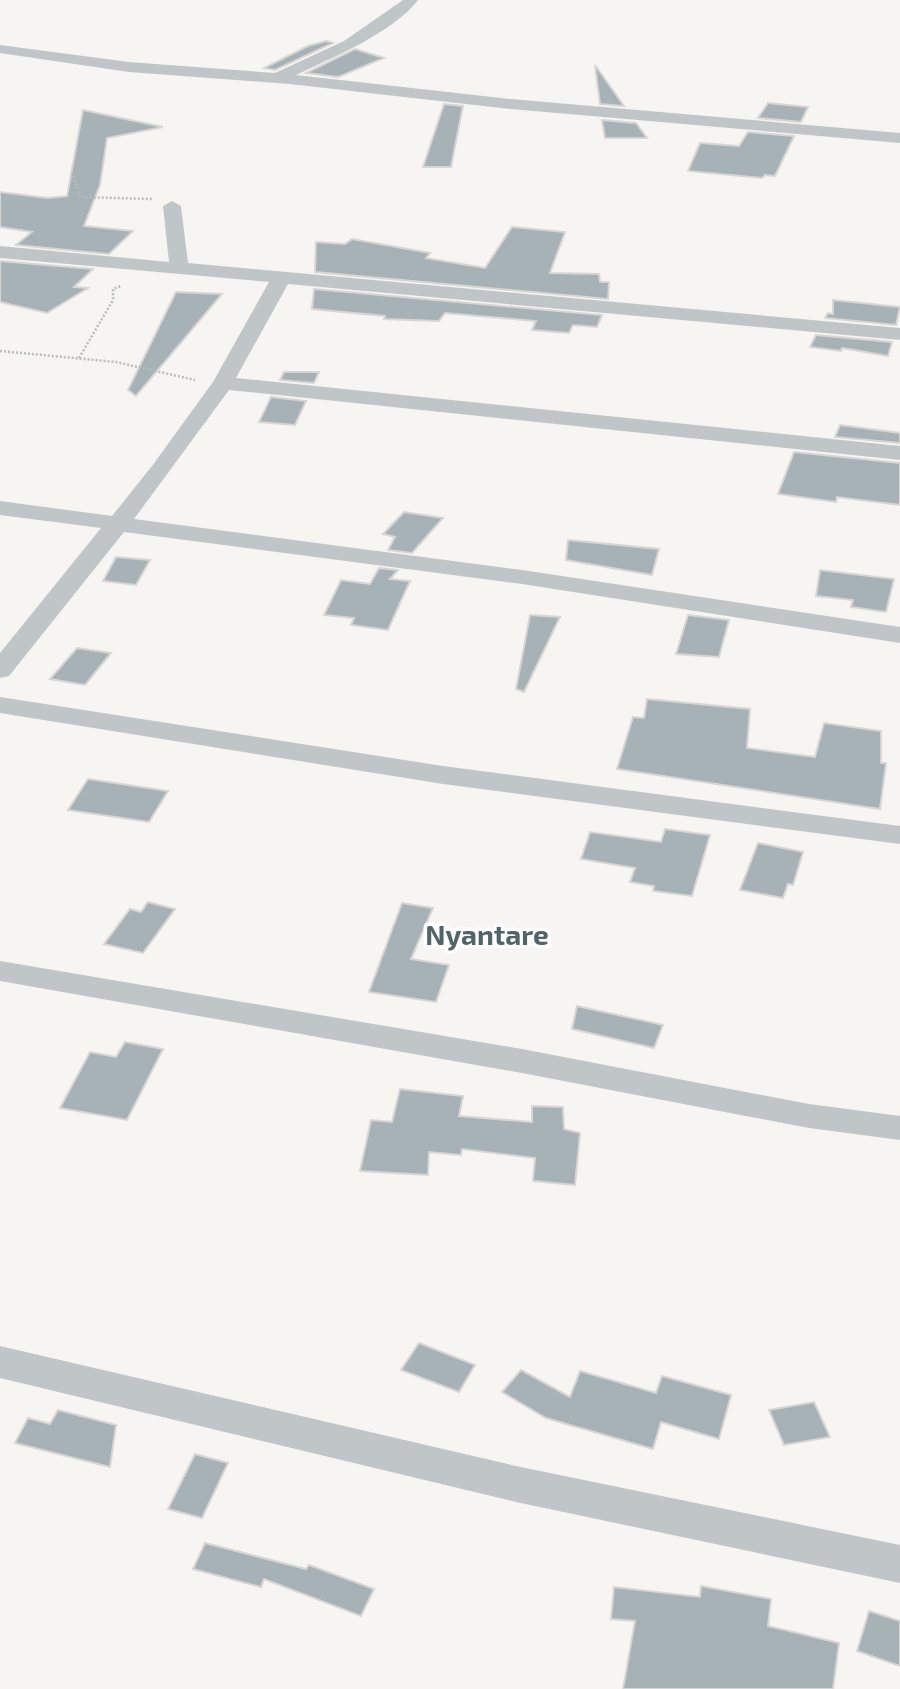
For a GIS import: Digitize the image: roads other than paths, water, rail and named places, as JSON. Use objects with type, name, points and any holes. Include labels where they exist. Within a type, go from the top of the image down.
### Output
[{"type":"street","points":[[278,78],[349,44],[404,8],[411,0]]},
{"type":"street","points":[[0,48],[129,67],[278,78],[510,104],[900,138]]},
{"type":"street","points":[[172,206],[179,268]]},
{"type":"street","points":[[0,252],[900,334]]},
{"type":"street","points":[[0,670],[160,471],[223,383],[282,277]]},
{"type":"street","points":[[223,383],[900,453]]},
{"type":"street","points":[[0,508],[522,578],[900,635]]},
{"type":"street","points":[[0,705],[443,775],[900,835]]},
{"type":"street","points":[[0,971],[522,1060],[809,1116],[900,1128]]},
{"type":"street","points":[[0,1362],[516,1484],[900,1564]]},
{"type":"district","name":"Nyantare","points":[[487,934]]}]
